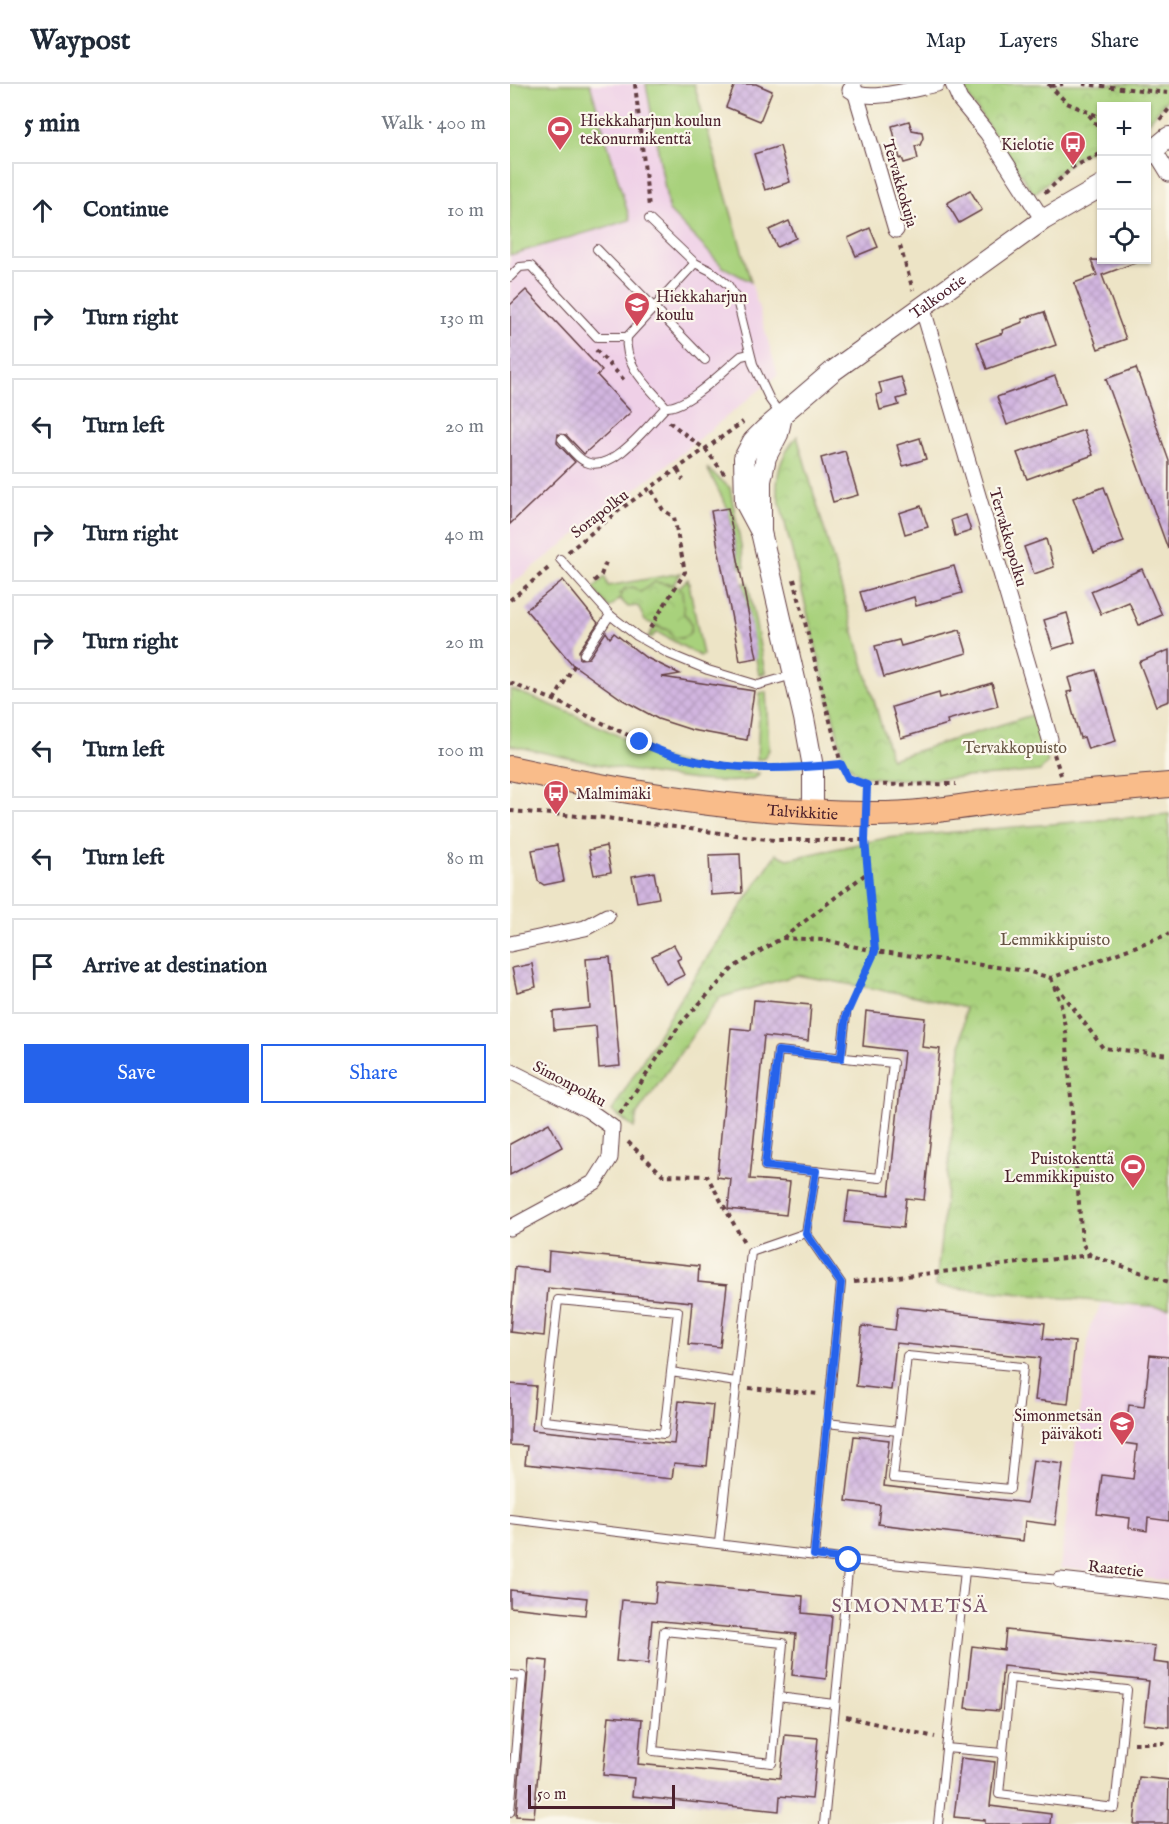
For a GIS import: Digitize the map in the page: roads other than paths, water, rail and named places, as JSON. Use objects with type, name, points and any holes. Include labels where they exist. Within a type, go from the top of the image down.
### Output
[{"type":"main road","name":"Talvikkitie","points":[[510,768],[573,782],[675,797],[813,812],[868,814],[949,809],[1018,799],[1169,785]]},
{"type":"street","points":[[843,84],[875,96],[937,84]]},
{"type":"street","points":[[953,84],[960,100],[987,133],[1043,220]]},
{"type":"street","name":"Tervakkokuja","points":[[855,90],[896,230]]},
{"type":"street","points":[[1157,148],[1169,174]]},
{"type":"street","name":"Talkootie","points":[[782,416],[918,298],[1097,188]]},
{"type":"street","name":"Tervakkopolku","points":[[918,298],[1050,739]]},
{"type":"street","points":[[782,416],[778,434],[766,457],[761,481],[761,532],[813,767],[813,812]]},
{"type":"street","points":[[510,944],[585,928],[607,916]]},
{"type":"street","name":"Simonpolku","points":[[510,1071],[588,1110],[612,1127],[610,1158],[595,1182],[510,1228]]},
{"type":"street","name":"Raatetie","points":[[1060,1580],[1169,1592]]},
{"type":"lane","points":[[649,219],[695,263],[711,271],[728,285],[737,300],[750,354],[770,400],[782,416]]},
{"type":"lane","points":[[597,249],[705,360]]},
{"type":"lane","points":[[666,407],[636,372],[628,357],[627,337],[653,306],[695,263]]},
{"type":"lane","points":[[510,277],[520,267],[531,266],[597,337],[627,337]]},
{"type":"lane","points":[[562,439],[581,460],[589,464],[601,464],[615,459],[666,407],[684,402],[741,356],[750,354]]},
{"type":"lane","points":[[560,559],[610,615],[643,639],[669,654],[708,670],[758,685],[794,675]]},
{"type":"lane","points":[[584,654],[610,615]]},
{"type":"lane","points":[[841,1058],[846,1015]]},
{"type":"lane","points":[[778,1051],[841,1058],[893,1063],[880,1178],[765,1166],[778,1051]]},
{"type":"lane","points":[[814,1555],[841,1283],[806,1233],[816,1171]]},
{"type":"lane","points":[[718,1543],[751,1252],[806,1233]]},
{"type":"lane","points":[[558,1300],[678,1311],[670,1372],[663,1434],[544,1421],[558,1300]]},
{"type":"lane","points":[[907,1356],[1023,1367],[1010,1489],[893,1478],[898,1431],[907,1356]]},
{"type":"lane","points":[[670,1372],[736,1384]]},
{"type":"lane","points":[[827,1423],[898,1431]]},
{"type":"lane","points":[[510,1519],[849,1560],[1060,1580]]},
{"type":"lane","points":[[824,1824],[849,1560]]},
{"type":"lane","points":[[938,1824],[965,1571]]},
{"type":"lane","points":[[664,1631],[783,1643],[778,1697],[772,1763],[653,1751],[664,1631]]},
{"type":"lane","points":[[510,1675],[522,1676],[513,1731],[510,1812]]},
{"type":"lane","points":[[1010,1678],[1127,1690],[1115,1808],[999,1794],[1002,1753],[1010,1678]]},
{"type":"lane","points":[[778,1697],[835,1704]]},
{"type":"lane","points":[[946,1744],[1002,1753]]},
{"type":"place","name":"Hiekkaharjun koulun tekonurmikenttä","points":[[560,152]]},
{"type":"place","name":"Kielotie","points":[[1073,167]]},
{"type":"place","name":"Hiekkaharjun koulu","points":[[637,328]]},
{"type":"place","name":"Malmimäki","points":[[556,816]]},
{"type":"place","name":"Puistokenttä Lemmikkipuisto","points":[[1133,1190]]},
{"type":"place","name":"Simonmetsän päiväkoti","points":[[1122,1447]]},
{"type":"district","name":"SIMONMETSÄ","points":[[910,1605]]},
{"type":"park label","name":"Tervakkopuisto","points":[[1015,747]]},
{"type":"park label","name":"Lemmikkipuisto","points":[[1055,939]]}]
